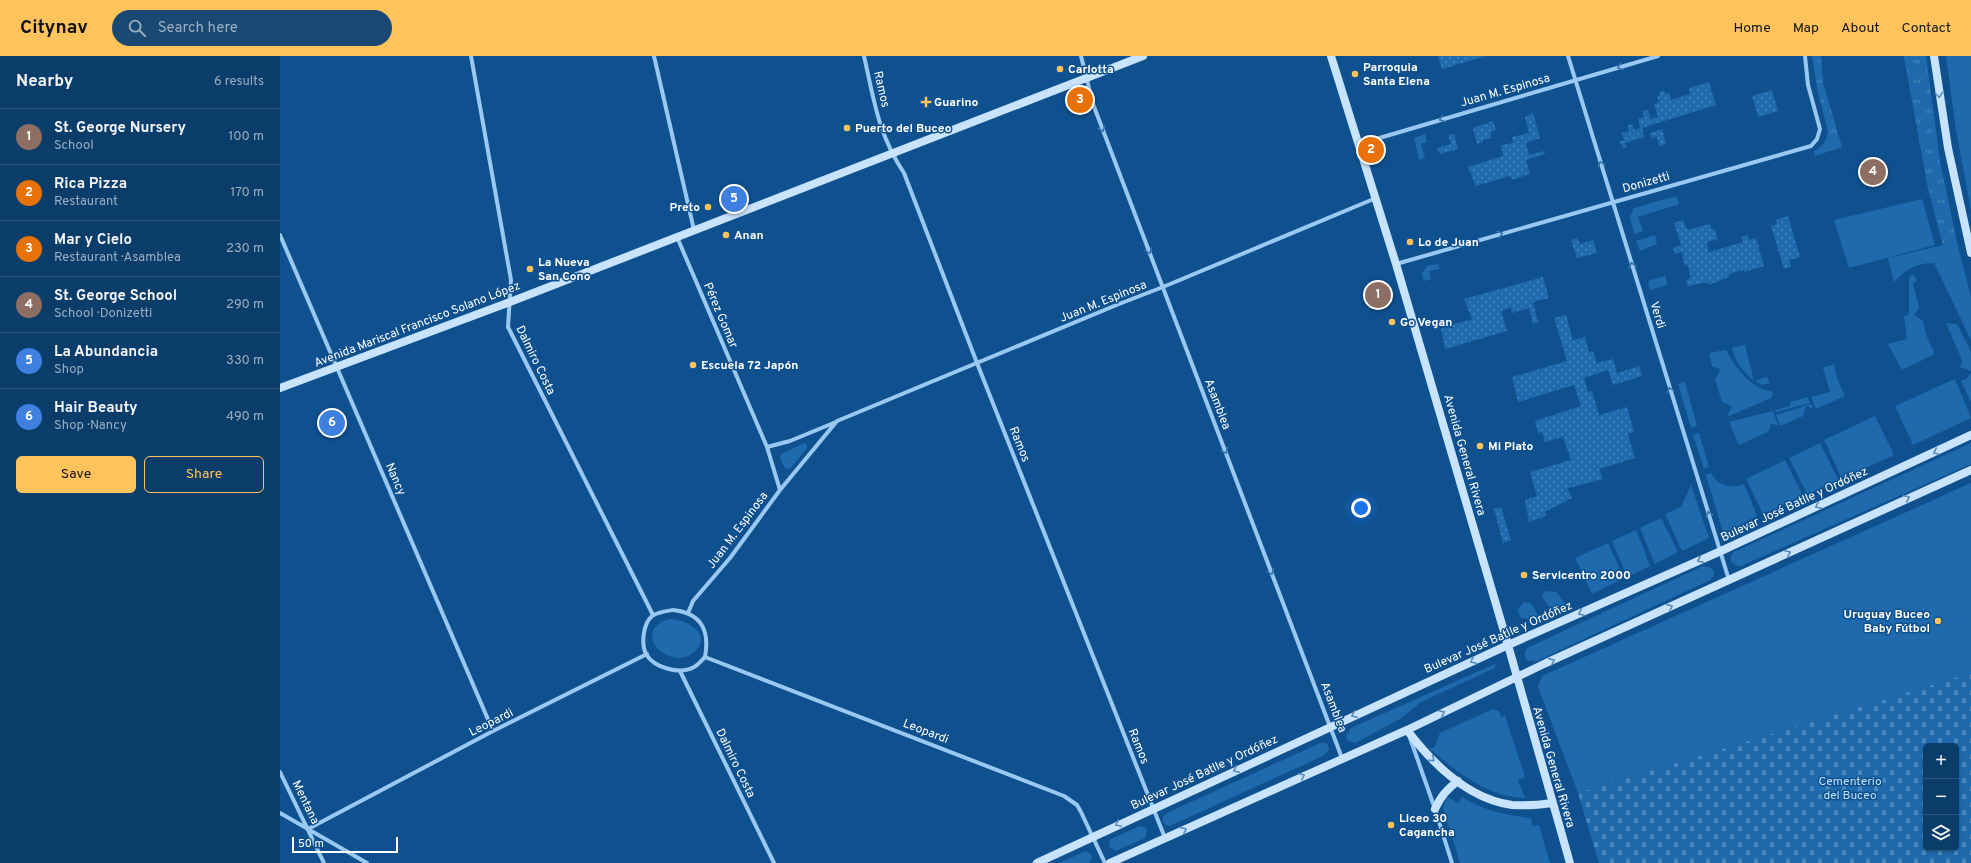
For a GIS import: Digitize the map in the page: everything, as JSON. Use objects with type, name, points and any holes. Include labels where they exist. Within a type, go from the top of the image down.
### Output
[{"type":"main road","name":"Avenida Mariscal Francisco Solano López","points":[[280,388],[337,368],[510,302],[892,155],[1143,56]]},
{"type":"main road","name":"Avenida General Rivera","points":[[1331,56],[1396,264],[1508,645],[1570,863]]},
{"type":"main road","points":[[1934,56],[1948,148],[1971,253]]},
{"type":"main road","name":"Bulevar José Batlle y Ordóñez","points":[[1036,863],[1330,726],[1508,645],[1721,551],[1971,435]]},
{"type":"main road","points":[[1110,863],[1407,730],[1517,677],[1868,515],[1971,470]]},
{"type":"main road","points":[[1407,730],[1425,753],[1458,781],[1474,791],[1511,805],[1531,806],[1552,803]]},
{"type":"main road","points":[[1435,809],[1441,796],[1448,788],[1458,781]]},
{"type":"street","name":"Dalmiro Costa","points":[[471,56],[511,280],[508,327],[653,615]]},
{"type":"street","points":[[654,56],[694,230]]},
{"type":"street","name":"Ramos","points":[[864,56],[880,129],[892,155],[904,173],[977,363],[1165,838]]},
{"type":"street","name":"Asamblea","points":[[1081,56],[1093,104],[1342,758]]},
{"type":"street","name":"Verdi","points":[[1568,56],[1729,580]]},
{"type":"street","name":"Juan M. Espinosa","points":[[1359,144],[1658,56]]},
{"type":"street","name":"Donizetti","points":[[1396,264],[1811,146],[1817,139],[1820,129],[1808,85],[1805,56]]},
{"type":"street","name":"Juan M. Espinosa","points":[[767,447],[790,441],[1376,198]]},
{"type":"street","name":"Nancy","points":[[280,235],[493,731]]},
{"type":"street","name":"Pérez Gomar","points":[[677,237],[767,447],[780,490]]},
{"type":"street","name":"Juan M. Espinosa","points":[[688,613],[694,601],[730,558],[780,490],[837,421]]},
{"type":"street","points":[[673,610],[688,613],[703,626],[707,647],[706,657],[694,667],[680,671],[660,665],[646,654],[644,646],[645,630],[650,619],[653,615],[665,611],[673,610]]},
{"type":"street","name":"Leopardi","points":[[308,829],[493,731],[646,654]]},
{"type":"street","name":"Leopardi","points":[[706,657],[1053,790],[1076,805],[1105,863]]},
{"type":"street","name":"Dalmiro Costa","points":[[680,671],[774,863]]},
{"type":"street","points":[[1407,730],[1435,809],[1452,863]]},
{"type":"street","name":"Mentana","points":[[280,772],[324,863]]},
{"type":"street","points":[[280,813],[367,863]]},
{"type":"green space","points":[[1438,56],[1486,56],[1442,69]]},
{"type":"green space","points":[[1812,56],[1821,56],[1823,83],[1842,147],[1815,156],[1814,151],[1822,146],[1826,140],[1828,131],[1817,88]]},
{"type":"green space","points":[[1904,56],[1926,56],[1940,162],[1957,243],[1971,296],[1971,340],[1934,263],[1922,264],[1907,270],[1894,282],[1888,258],[1943,245],[1928,188]]},
{"type":"green space","points":[[1904,56],[1926,56],[1940,162],[1957,243],[1943,245],[1928,188]]},
{"type":"green space","points":[[1946,56],[1971,56],[1971,211],[1956,130]]},
{"type":"green space","points":[[1709,82],[1716,105],[1642,128],[1644,137],[1625,143],[1626,147],[1623,148],[1622,144],[1620,144],[1619,142],[1624,140],[1622,133],[1629,131],[1627,126],[1632,124],[1634,130],[1640,128],[1638,119],[1644,117],[1642,111],[1648,110],[1651,119],[1658,117],[1654,104],[1659,102],[1657,96],[1660,95],[1659,92],[1664,90],[1665,94],[1669,93],[1671,100],[1690,94],[1689,88]]},
{"type":"green space","points":[[1772,90],[1778,111],[1758,117],[1752,96]]},
{"type":"green space","points":[[1533,113],[1540,138],[1526,143],[1529,155],[1544,151],[1545,154],[1526,160],[1530,174],[1512,180],[1510,176],[1476,186],[1468,167],[1503,156],[1501,145],[1513,143],[1512,137],[1529,133],[1525,117]]},
{"type":"green space","points":[[1493,121],[1496,130],[1490,132],[1491,138],[1483,140],[1483,142],[1477,144],[1473,128]]},
{"type":"green space","points":[[1662,129],[1666,144],[1659,146],[1657,137],[1651,138],[1650,133]]},
{"type":"green space","points":[[1425,134],[1427,142],[1421,144],[1425,158],[1419,160],[1414,138]]},
{"type":"green space","points":[[1454,134],[1458,149],[1440,154],[1437,148],[1451,144],[1448,135]]},
{"type":"green space","points":[[1676,196],[1679,204],[1638,217],[1643,231],[1634,234],[1630,217],[1634,208]]},
{"type":"green space","points":[[1922,199],[1935,245],[1849,268],[1834,220]]},
{"type":"green space","points":[[1788,216],[1800,257],[1789,260],[1791,267],[1784,269],[1771,226],[1777,224],[1775,220]]},
{"type":"green space","points":[[1683,220],[1687,230],[1710,224],[1712,229],[1715,229],[1718,241],[1716,241],[1716,239],[1707,242],[1709,252],[1743,242],[1742,237],[1748,235],[1749,240],[1756,238],[1764,266],[1744,272],[1743,270],[1729,274],[1729,277],[1709,285],[1708,282],[1688,286],[1686,280],[1691,278],[1687,264],[1684,265],[1682,252],[1675,254],[1673,248],[1681,245],[1674,223]]},
{"type":"green space","points":[[1655,235],[1657,244],[1640,251],[1636,241]]},
{"type":"green space","points":[[1577,238],[1580,244],[1593,240],[1597,253],[1577,258],[1571,240]]},
{"type":"green space","points":[[1438,264],[1440,269],[1429,271],[1431,279],[1424,281],[1422,274],[1427,266]]},
{"type":"green space","points":[[1912,275],[1915,276],[1917,281],[1913,283],[1919,308],[1914,315],[1923,321],[1926,335],[1935,354],[1902,370],[1888,344],[1907,339],[1904,316],[1909,315],[1909,278]]},
{"type":"green space","points":[[1665,276],[1668,285],[1650,290],[1648,281]]},
{"type":"green space","points":[[1543,277],[1549,298],[1533,302],[1538,322],[1533,324],[1529,308],[1512,313],[1511,307],[1501,311],[1507,331],[1445,349],[1441,328],[1472,319],[1464,299]]},
{"type":"green space","points":[[1566,315],[1573,340],[1585,337],[1589,352],[1593,351],[1597,363],[1613,359],[1617,373],[1639,366],[1642,376],[1613,385],[1608,370],[1584,378],[1588,392],[1592,391],[1599,415],[1627,407],[1634,432],[1628,434],[1635,458],[1599,469],[1603,479],[1565,489],[1568,489],[1572,498],[1545,512],[1546,516],[1529,522],[1525,500],[1537,496],[1530,472],[1571,460],[1563,437],[1545,442],[1542,432],[1538,433],[1535,421],[1581,406],[1574,385],[1518,402],[1512,377],[1567,361],[1554,318]]},
{"type":"green space","points":[[1946,323],[1957,324],[1971,352],[1971,371],[1960,367],[1962,360]]},
{"type":"green space","points":[[1745,345],[1754,380],[1739,365],[1732,348]]},
{"type":"green space","points":[[1726,350],[1744,376],[1756,386],[1771,391],[1773,394],[1771,398],[1727,417],[1732,406],[1722,402],[1715,379],[1721,370],[1712,366],[1709,353]]},
{"type":"green space","points":[[1834,364],[1837,378],[1845,396],[1816,409],[1811,397],[1830,392],[1823,368]]},
{"type":"green space","points":[[1971,373],[1971,402],[1961,381],[1966,379]]},
{"type":"green space","points":[[1767,377],[1770,383],[1762,385],[1755,381]]},
{"type":"green space","points":[[1955,379],[1971,418],[1913,445],[1895,406]]},
{"type":"green space","points":[[1685,382],[1697,426],[1691,428],[1678,384]]},
{"type":"green space","points":[[1808,397],[1810,403],[1776,412],[1775,410],[1790,406],[1790,402]]},
{"type":"green space","points":[[1811,404],[1814,409],[1806,406],[1803,416],[1780,426],[1776,415]]},
{"type":"green space","points":[[1773,411],[1778,425],[1771,424],[1768,432],[1739,445],[1729,422]]},
{"type":"green space","points":[[1875,416],[1894,455],[1842,479],[1824,440]]},
{"type":"green space","points":[[1699,433],[1709,467],[1704,469],[1693,435]]},
{"type":"green space","points":[[804,443],[807,445],[807,448],[790,469],[785,468],[780,459],[781,454]]},
{"type":"green space","points":[[1820,443],[1839,481],[1807,494],[1789,458]]},
{"type":"green space","points":[[1971,443],[1971,464],[1741,566],[1737,566],[1731,562],[1731,556],[1734,552]]},
{"type":"green space","points":[[1785,460],[1803,496],[1763,514],[1746,479]]},
{"type":"green space","points":[[1711,473],[1721,484],[1734,486],[1744,484],[1757,516],[1730,530],[1726,531],[1722,529],[1706,475]]},
{"type":"green space","points":[[1971,483],[1971,673],[1578,793],[1538,687],[1542,676]]},
{"type":"green space","points":[[1691,485],[1709,538],[1682,551],[1665,514],[1681,507]]},
{"type":"green space","points":[[1501,507],[1511,540],[1503,543],[1494,509]]},
{"type":"green space","points":[[1661,518],[1678,552],[1655,564],[1640,528]]},
{"type":"green space","points":[[1636,530],[1650,566],[1627,577],[1612,541]]},
{"type":"green space","points":[[1608,543],[1624,578],[1592,594],[1575,558]]},
{"type":"green space","points":[[1703,566],[1710,567],[1714,571],[1714,576],[1710,580],[1537,661],[1528,661],[1526,658],[1525,652],[1529,647]]},
{"type":"green space","points":[[1544,591],[1557,592],[1566,606],[1553,612],[1542,597]]},
{"type":"green space","points":[[1524,602],[1531,603],[1537,613],[1537,618],[1531,620],[1520,617],[1518,610]]},
{"type":"green space","points":[[669,619],[690,625],[699,634],[701,639],[694,652],[685,657],[675,658],[665,654],[658,648],[653,641],[652,633],[657,625]]},
{"type":"green space","points":[[1495,664],[1495,668],[1421,702],[1400,719],[1355,743],[1347,740],[1346,736],[1351,728]]},
{"type":"green space","name":"Cementerio del Buceo","points":[[1971,673],[1971,863],[1599,863],[1578,793]]},
{"type":"green space","points":[[1493,709],[1499,711],[1501,717],[1505,716],[1525,777],[1518,780],[1525,798],[1511,797],[1498,793],[1473,782],[1450,766],[1429,748],[1434,748],[1440,733]]},
{"type":"green space","points":[[1320,743],[1325,743],[1328,745],[1329,750],[1323,756],[1170,826],[1163,822],[1163,816],[1169,812]]},
{"type":"green space","points":[[1447,797],[1458,803],[1462,797],[1495,812],[1531,818],[1533,826],[1539,825],[1550,863],[1460,863],[1443,808]]},
{"type":"green space","points":[[1140,826],[1146,828],[1147,831],[1145,838],[1116,851],[1110,848],[1109,841],[1111,839]]},
{"type":"green space","points":[[1086,851],[1091,854],[1092,858],[1089,863],[1059,863]]},
{"type":"place","name":"Carlotta","points":[[1060,69]]},
{"type":"place","name":"Parroquia Santa Elena","points":[[1355,74]]},
{"type":"place","name":"Mar y Cielo","points":[[1080,100]]},
{"type":"place","name":"Guarino","points":[[926,102]]},
{"type":"place","name":"Puerto del Buceo","points":[[847,128]]},
{"type":"place","name":"Rica Pizza","points":[[1371,150]]},
{"type":"place","name":"St. George School","points":[[1873,172]]},
{"type":"place","name":"La Abundancia","points":[[734,199]]},
{"type":"place","name":"Preto","points":[[708,207]]},
{"type":"place","name":"Anan","points":[[726,235]]},
{"type":"place","name":"Lo de Juan","points":[[1410,242]]},
{"type":"place","name":"La Nueva San Cono","points":[[530,269]]},
{"type":"place","name":"St. George Nursery","points":[[1378,295]]},
{"type":"place","name":"Go Vegan","points":[[1392,322]]},
{"type":"place","name":"Escuela 72 Japón","points":[[693,365]]},
{"type":"place","name":"Hair Beauty","points":[[332,423]]},
{"type":"place","name":"Mi Plato","points":[[1480,446]]},
{"type":"place","name":"Servicentro 2000","points":[[1524,575]]},
{"type":"place","name":"Uruguay Buceo Baby Fútbol","points":[[1938,621]]},
{"type":"place","name":"Liceo 30 Cagancha","points":[[1391,825]]}]
